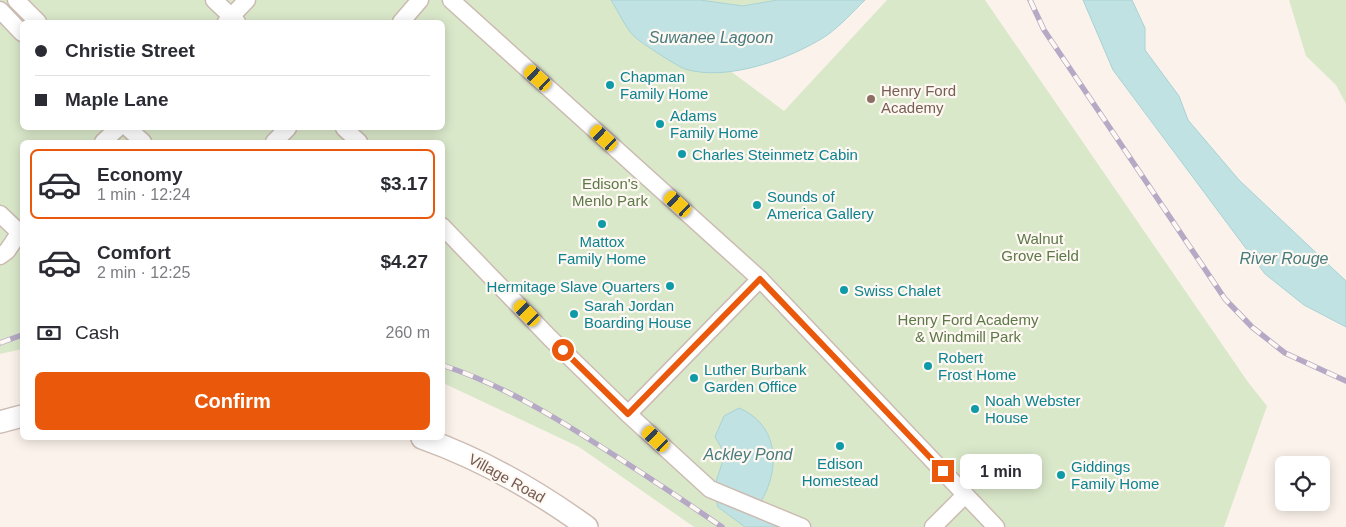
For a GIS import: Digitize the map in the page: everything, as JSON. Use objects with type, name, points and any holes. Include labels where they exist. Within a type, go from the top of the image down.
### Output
[{"type":"street","points":[[16,0],[36,20]]},
{"type":"street","points":[[214,0],[231,20]]},
{"type":"street","points":[[233,20],[247,0]]},
{"type":"street","points":[[403,20],[420,0]]},
{"type":"street","points":[[451,0],[760,279],[996,527]]},
{"type":"street","points":[[0,10],[20,31]]},
{"type":"street","points":[[104,140],[116,130]]},
{"type":"street","points":[[130,130],[141,140]]},
{"type":"street","points":[[276,140],[286,130]]},
{"type":"street","points":[[346,130],[357,140]]},
{"type":"street","points":[[0,214],[20,230]]},
{"type":"street","points":[[445,229],[550,338],[628,414],[710,489],[802,527]]},
{"type":"street","points":[[0,256],[7,251],[20,232]]},
{"type":"street","points":[[628,414],[760,279]]},
{"type":"street","points":[[0,422],[20,417]]},
{"type":"street","name":"Village Road","points":[[427,440],[462,454],[522,484],[587,527]]},
{"type":"street","points":[[933,527],[965,495]]},
{"type":"green space","name":"Henry Ford Academy & Windmill Park","points":[[0,0],[635,0],[784,111],[887,0],[985,0],[1248,382],[1267,406],[1224,527],[694,527],[579,447],[445,384],[445,140],[20,140],[20,349],[0,354]]},
{"type":"green space","points":[[700,0],[777,0],[743,6]]},
{"type":"green space","points":[[1289,0],[1346,0],[1346,104],[1336,85],[1306,56]]},
{"type":"water","name":"Suwanee Lagoon","points":[[611,0],[700,0],[743,6],[777,0],[865,0],[836,28],[811,45],[795,53],[758,66],[720,73],[685,69],[652,50],[633,35]]},
{"type":"water","name":"River Rouge","points":[[1083,0],[1132,0],[1145,28],[1145,50],[1179,96],[1188,120],[1239,180],[1346,281],[1346,327],[1304,305],[1265,274],[1113,70]]},
{"type":"water","name":"Ackley Pond","points":[[739,408],[762,425],[769,437],[773,462],[767,490],[760,503],[771,523],[777,527],[745,527],[718,507],[716,482],[723,460],[721,447],[715,437],[724,416]]},
{"type":"railway","points":[[1030,0],[1044,30],[1225,299],[1252,327],[1285,353],[1346,381]]},
{"type":"railway","points":[[0,343],[20,336]]},
{"type":"railway","points":[[445,366],[502,389],[540,409],[627,463],[722,527]]},
{"type":"place","name":"Chapman Family Home","points":[[610,85]]},
{"type":"place","name":"Henry Ford Academy","points":[[871,99]]},
{"type":"place","name":"Adams Family Home","points":[[660,124]]},
{"type":"place","name":"Charles Steinmetz Cabin","points":[[682,154]]},
{"type":"place","name":"Sounds of America Gallery","points":[[757,205]]},
{"type":"place","name":"Mattox Family Home","points":[[602,224]]},
{"type":"place","name":"Hermitage Slave Quarters","points":[[670,286]]},
{"type":"place","name":"Swiss Chalet","points":[[844,290]]},
{"type":"place","name":"Sarah Jordan Boarding House","points":[[574,314]]},
{"type":"place","name":"Robert Frost Home","points":[[928,366]]},
{"type":"place","name":"Luther Burbank Garden Office","points":[[694,378]]},
{"type":"place","name":"Noah Webster House","points":[[975,409]]},
{"type":"place","name":"Edison Homestead","points":[[840,446]]},
{"type":"place","name":"Giddings Family Home","points":[[1061,475]]},
{"type":"route","points":[[563,350],[628,414],[760,279],[943,471]]},
{"type":"park label","name":"Edison's Menlo Park","points":[[610,192]]},
{"type":"park label","name":"Walnut Grove Field","points":[[1040,246]]}]
